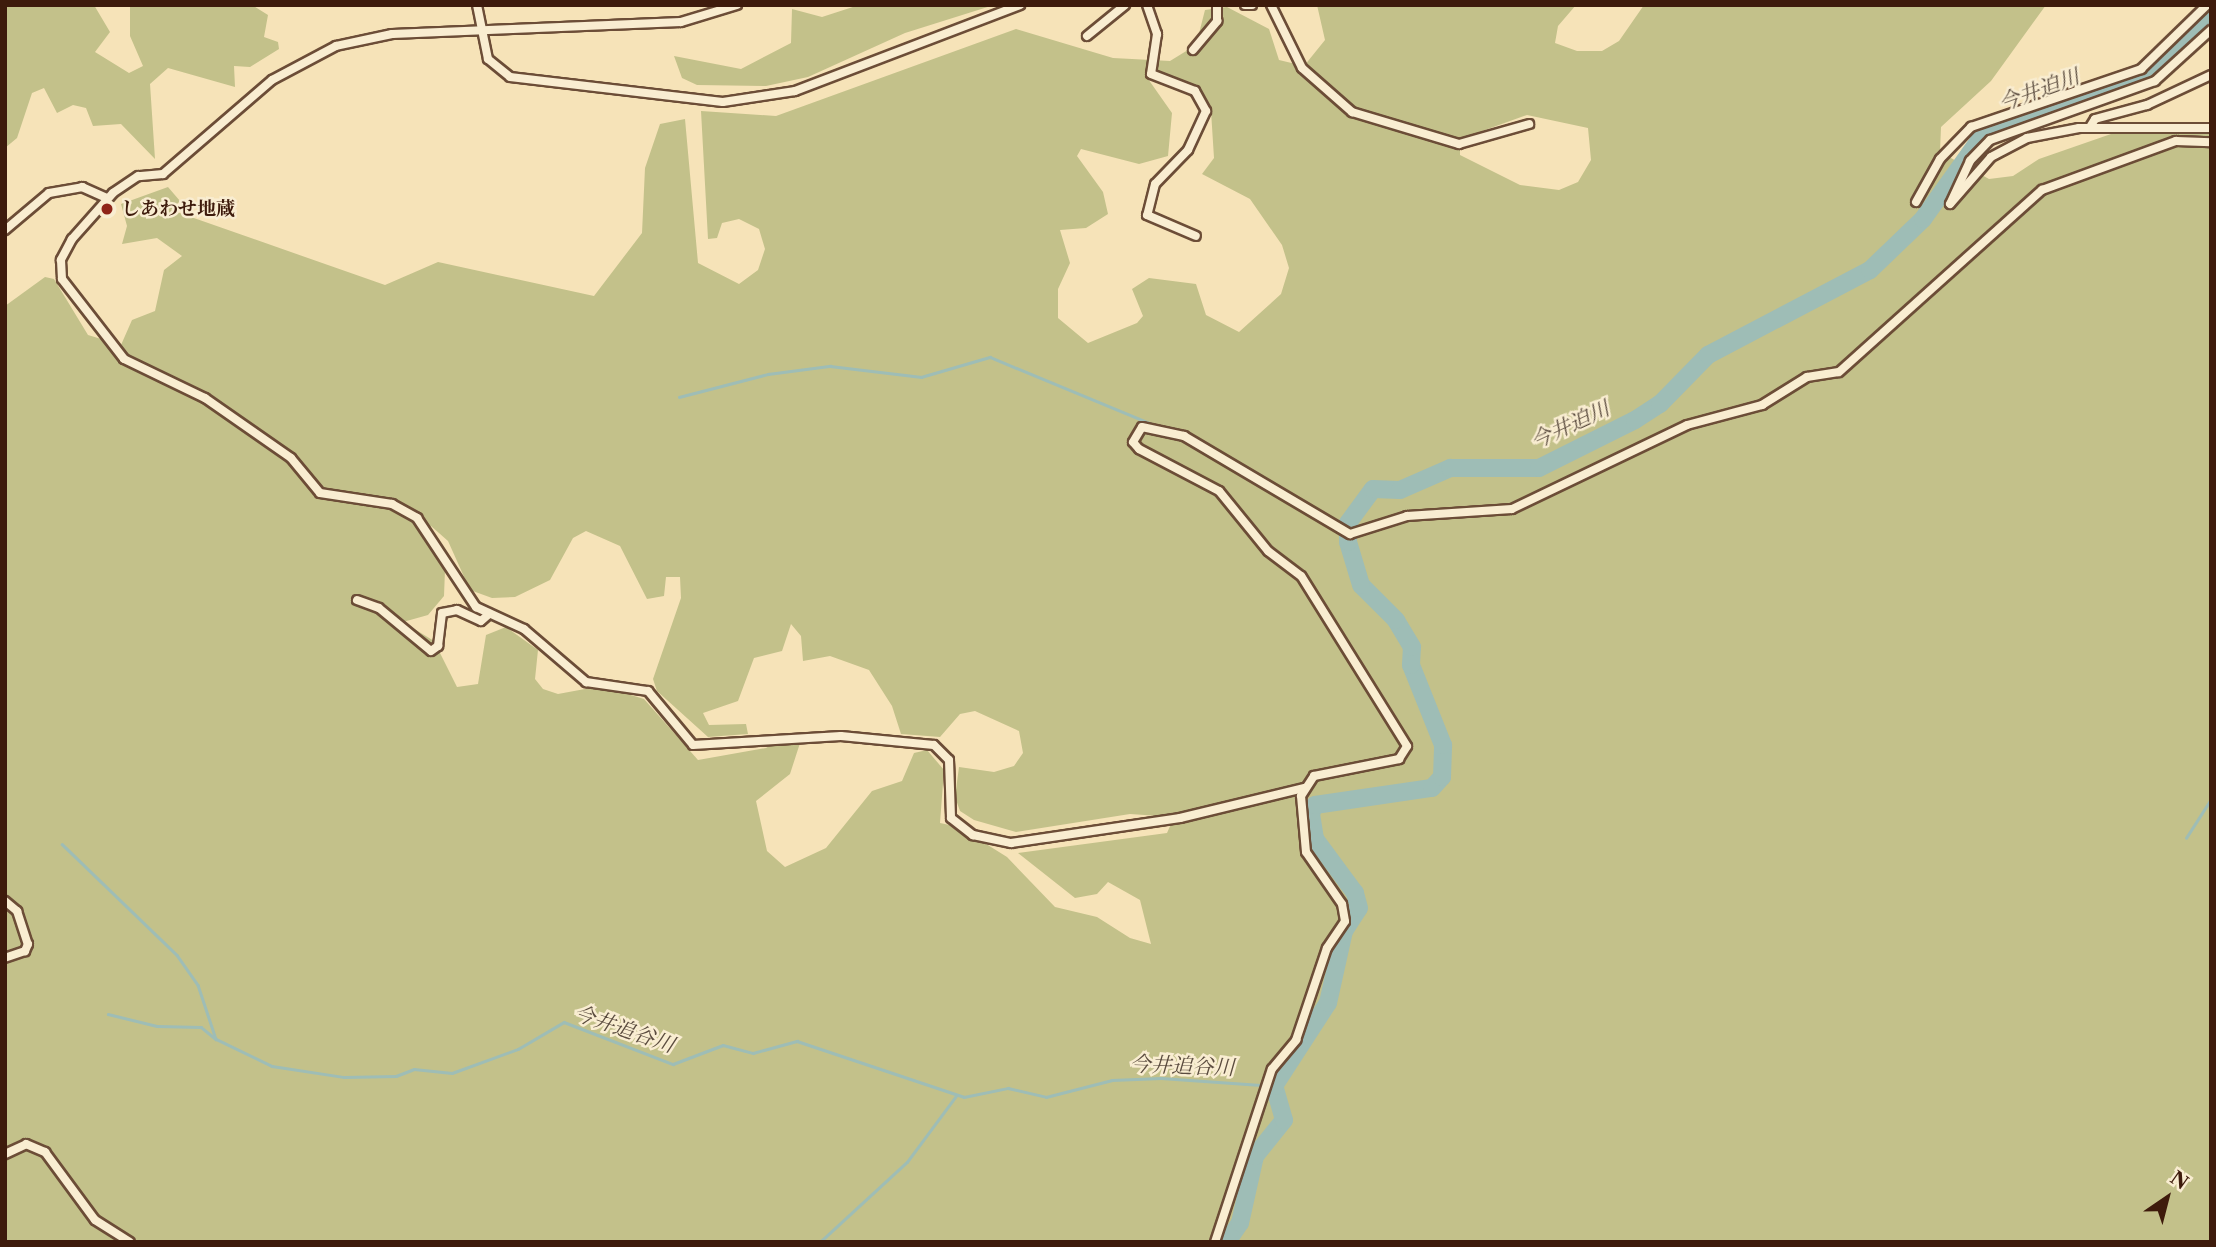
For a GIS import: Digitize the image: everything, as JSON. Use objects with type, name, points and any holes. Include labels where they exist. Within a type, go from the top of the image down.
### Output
[{"type":"street","points":[[477,5],[492,66],[510,77],[737,101],[795,91],[1020,5]]},
{"type":"street","points":[[737,5],[671,23],[481,29],[365,39],[307,58],[163,174],[138,176],[107,198],[61,260],[70,295],[102,337],[144,373],[188,388],[286,454],[320,492],[392,504],[416,518],[435,538],[466,598],[489,614],[524,629],[586,682],[648,691],[693,745],[841,736],[934,745],[949,760],[951,818],[983,838],[1057,840],[1304,788],[1333,769],[1399,758],[1405,737],[1301,576],[1268,551],[1219,491],[1139,449],[1133,442],[1142,427],[1184,436],[1350,534],[1407,516],[1512,509],[1687,425],[1762,405],[1807,377],[1839,372],[2042,190],[2176,141],[2211,142]]},
{"type":"street","points":[[1087,36],[1125,5]]},
{"type":"street","points":[[1147,5],[1157,34],[1151,74],[1195,90],[1206,111],[1188,150],[1155,184],[1147,215],[1196,236]]},
{"type":"street","points":[[1193,50],[1217,21],[1217,5]]},
{"type":"street","points":[[1245,5],[1252,5]]},
{"type":"street","points":[[1271,5],[1302,68],[1352,112],[1458,144],[1529,124]]},
{"type":"street","points":[[1916,202],[1940,159],[1972,127],[2141,69],[2207,5]]},
{"type":"street","points":[[2211,30],[2155,81],[1990,140],[1970,161],[1950,204],[2008,144],[2090,127],[2211,128]]},
{"type":"street","points":[[2090,127],[2095,119],[2147,105],[2211,75]]},
{"type":"street","points":[[5,230],[49,193],[82,187],[107,198]]},
{"type":"street","points":[[357,600],[379,608],[431,651],[438,646],[442,613],[457,610],[481,621],[489,614]]},
{"type":"street","points":[[1214,1242],[1269,1078],[1296,1040],[1327,948],[1345,921],[1342,904],[1306,852],[1298,820],[1304,788]]},
{"type":"street","points":[[5,901],[17,911],[28,944],[25,951],[5,958]]},
{"type":"street","points":[[5,1154],[26,1144],[45,1152],[95,1220],[130,1242]]},
{"type":"shaded area","points":[[5,5],[94,5],[110,32],[95,52],[129,73],[143,66],[130,36],[130,5],[252,5],[268,15],[264,37],[278,42],[279,49],[250,67],[234,66],[235,87],[168,68],[150,84],[155,159],[121,124],[93,126],[86,108],[73,105],[57,113],[44,88],[32,93],[17,138],[5,148]]},
{"type":"shaded area","points":[[859,5],[994,5],[905,33],[808,77],[766,86],[697,85],[682,78],[674,56],[741,69],[791,43],[792,9],[822,17]]},
{"type":"shaded area","points":[[1317,5],[1576,5],[1558,26],[1555,43],[1577,51],[1602,51],[1619,41],[1644,5],[2046,5],[1991,81],[1941,127],[1940,152],[1989,179],[2013,176],[2039,159],[2111,134],[2151,126],[2211,134],[2211,1242],[5,1242],[5,306],[45,277],[54,279],[88,335],[121,345],[132,320],[155,311],[164,270],[182,256],[157,238],[122,244],[127,226],[121,204],[168,187],[180,201],[171,210],[385,285],[438,262],[594,296],[642,233],[645,168],[660,124],[685,119],[698,263],[739,284],[758,270],[765,249],[759,229],[739,219],[722,223],[717,238],[708,239],[701,111],[776,116],[1016,29],[1113,58],[1170,61],[1196,45],[1205,10],[1227,7],[1269,29],[1279,60],[1304,66],[1325,40]],"holes":[[[1151,70],[1211,111],[1214,158],[1202,174],[1250,199],[1282,245],[1289,268],[1281,294],[1239,332],[1206,315],[1196,284],[1149,278],[1132,289],[1143,316],[1137,323],[1088,343],[1058,318],[1058,289],[1070,263],[1060,230],[1086,228],[1108,214],[1103,192],[1077,156],[1081,149],[1139,164],[1168,156],[1172,113],[1146,76]],[[1527,115],[1588,128],[1591,160],[1578,182],[1559,190],[1520,185],[1460,155],[1460,139]],[[431,526],[448,541],[470,590],[492,598],[515,597],[550,580],[573,538],[586,531],[620,546],[647,599],[664,596],[666,577],[680,577],[681,598],[653,679],[657,691],[708,737],[748,734],[746,724],[709,725],[703,713],[738,701],[754,658],[782,651],[791,624],[801,636],[803,661],[830,656],[869,670],[892,706],[901,734],[940,737],[960,714],[975,711],[1019,731],[1023,753],[1014,766],[994,772],[959,767],[955,797],[960,811],[974,820],[1016,832],[1130,814],[1174,817],[1167,833],[1018,853],[1075,898],[1097,894],[1108,882],[1140,900],[1151,944],[1130,938],[1097,917],[1055,907],[1007,857],[959,827],[940,823],[944,770],[927,750],[914,753],[902,781],[872,791],[826,848],[785,867],[767,851],[756,801],[790,774],[801,740],[781,739],[766,748],[698,760],[644,699],[601,686],[558,694],[543,689],[535,679],[538,650],[506,627],[486,635],[478,684],[457,687],[434,641],[403,622],[428,615],[444,596],[445,570],[430,546]]]},
{"type":"waterway","name":"今井迫川","points":[[1227,1242],[1240,1223],[1255,1156],[1284,1120],[1274,1086],[1328,1003],[1344,931],[1359,908],[1355,893],[1315,839],[1311,813],[1315,805],[1432,788],[1442,777],[1443,745],[1411,665],[1412,647],[1396,620],[1361,585],[1348,542],[1348,523],[1373,489],[1400,490],[1450,468],[1539,468],[1635,420],[1660,404],[1708,355],[1870,270],[1923,219],[1980,139],[2020,117],[2137,80],[2211,15]]},
{"type":"waterway","points":[[679,397],[768,374],[830,366],[921,377],[990,357],[1159,427]]},
{"type":"waterway","points":[[1180,439],[1205,453]]},
{"type":"waterway","points":[[1262,487],[1317,518]]},
{"type":"waterway","points":[[1330,519],[1348,523]]},
{"type":"waterway","points":[[2186,838],[2211,799]]},
{"type":"waterway","name":"今井追谷川","points":[[62,844],[177,955],[198,985],[216,1039],[272,1066],[344,1077],[396,1076],[414,1069],[452,1073],[518,1049],[564,1022],[673,1064],[723,1045],[753,1053],[797,1041],[964,1097],[1008,1088],[1046,1097],[1112,1080],[1161,1078],[1274,1086]]},
{"type":"waterway","points":[[108,1014],[157,1026],[201,1027],[216,1039]]},
{"type":"waterway","points":[[820,1242],[907,1162],[956,1096]]},
{"type":"place","name":"しあわせ地蔵","points":[[107,209]]}]
